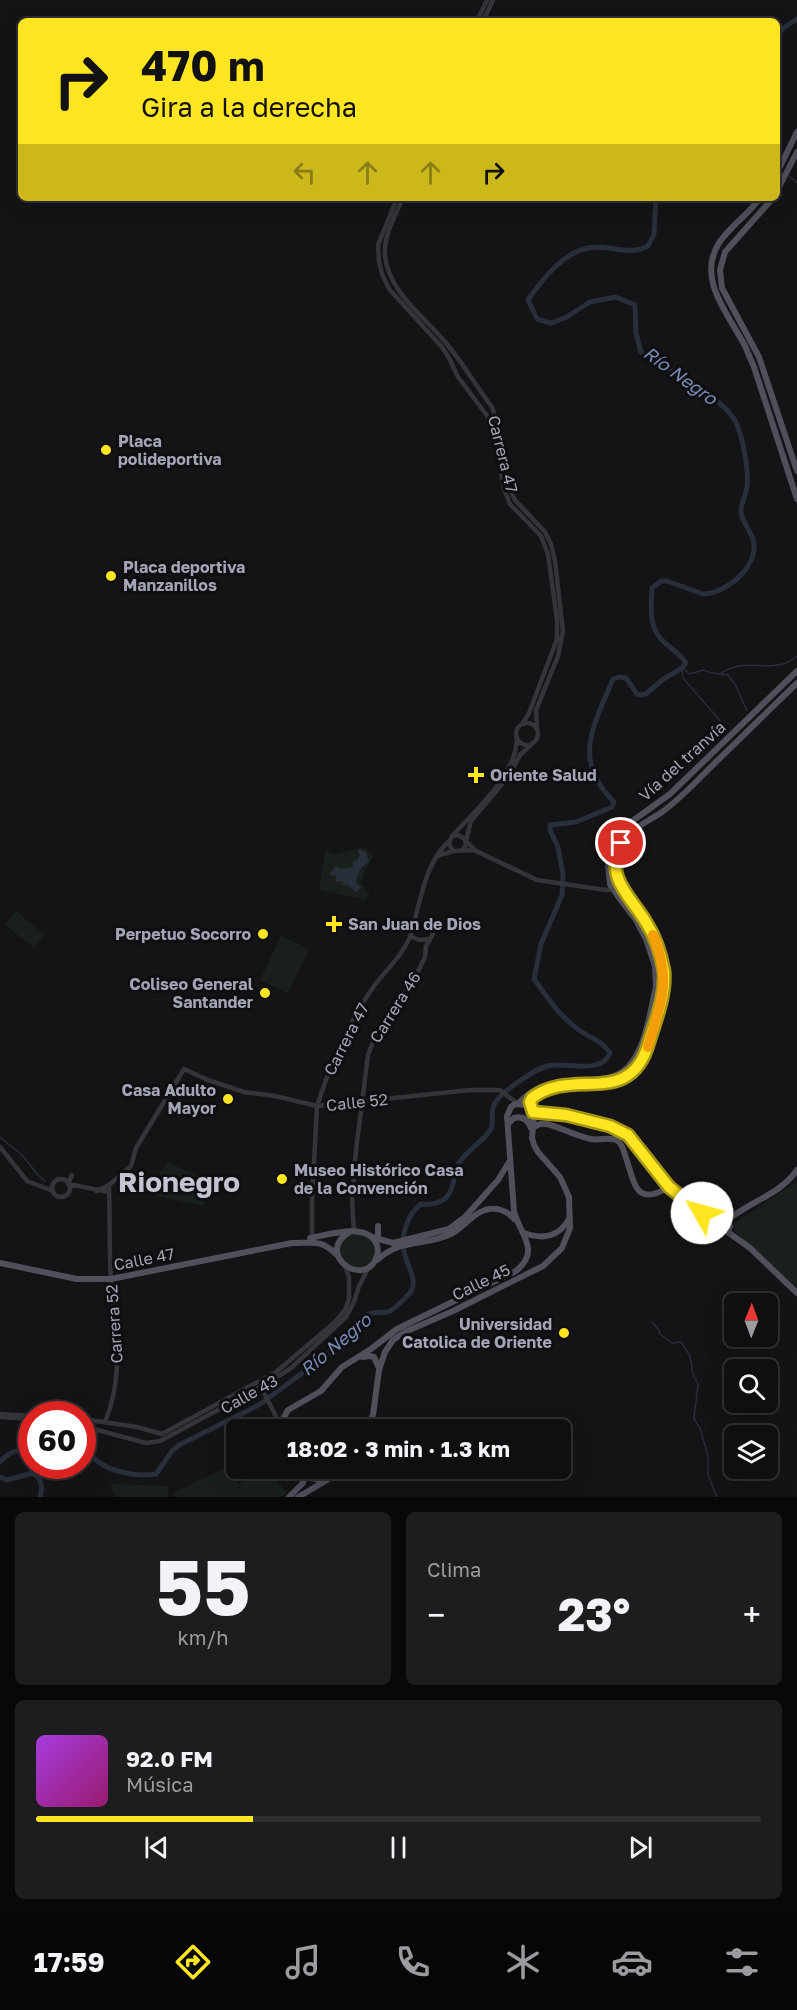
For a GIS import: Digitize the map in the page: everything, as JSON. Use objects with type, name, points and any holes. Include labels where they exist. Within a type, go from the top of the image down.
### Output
[{"type":"main road","points":[[780,166],[797,132]]},
{"type":"main road","points":[[780,185],[797,152],[793,152],[792,147],[797,137]]},
{"type":"main road","points":[[757,201],[720,242],[714,253],[711,267],[712,284],[754,367],[797,500]]},
{"type":"main road","points":[[769,201],[725,252],[721,262],[720,280],[759,357],[797,471]]},
{"type":"main road","name":"Vía del tranvía","points":[[515,1103],[548,1083],[603,1079],[616,1075],[630,1065],[639,1050],[656,987],[656,971],[643,933],[613,889],[609,878],[610,849],[616,835],[626,824],[666,798],[797,671]]},
{"type":"main road","name":"Vía del tranvía","points":[[533,1112],[531,1101],[542,1092],[559,1087],[620,1080],[639,1067],[646,1055],[664,988],[662,961],[652,932],[618,881],[617,855],[625,838],[634,829],[671,805],[797,683]]},
{"type":"main road","points":[[666,798],[680,788],[683,789],[671,805]]},
{"type":"main road","points":[[618,881],[613,889],[624,892]]},
{"type":"main road","points":[[516,1222],[507,1127],[507,1116],[515,1103],[530,1108],[533,1112],[566,1115],[610,1126],[625,1133],[669,1187],[724,1226],[797,1293]]},
{"type":"main road","points":[[314,1240],[330,1248],[345,1266],[357,1270],[371,1265],[399,1244],[449,1235],[483,1211],[507,1212],[523,1232],[540,1237],[552,1236],[563,1227],[571,1215],[569,1197],[560,1178],[538,1152],[532,1138],[533,1112]]},
{"type":"main road","points":[[507,1127],[511,1120],[520,1117],[529,1122],[532,1129]]},
{"type":"main road","points":[[532,1129],[540,1124],[546,1124],[590,1139],[617,1141],[622,1146],[643,1195],[653,1195],[669,1187]]},
{"type":"main road","points":[[417,1240],[448,1229],[465,1217],[498,1180],[510,1159]]},
{"type":"main road","points":[[724,1226],[735,1215],[788,1182],[797,1170]]},
{"type":"main road","name":"Calle 45","points":[[379,1370],[390,1344],[399,1335],[543,1266],[562,1248],[568,1234],[571,1215]]},
{"type":"main road","points":[[371,1265],[378,1253],[375,1238],[378,1226]]},
{"type":"main road","points":[[338,1256],[341,1239],[352,1231],[364,1232],[375,1238],[399,1244]]},
{"type":"main road","name":"Calle 47","points":[[0,1263],[77,1279],[111,1280],[352,1231]]},
{"type":"main road","name":"Calle 45","points":[[288,1410],[321,1391],[342,1367],[406,1324],[516,1271],[527,1258],[528,1245],[523,1232]]},
{"type":"main road","points":[[355,1359],[366,1356],[374,1357],[378,1362],[379,1370],[371,1419]]},
{"type":"main road","points":[[283,1419],[288,1410]]},
{"type":"main road","points":[[290,1497],[303,1483],[303,1479]]},
{"type":"main road","points":[[298,1497],[328,1479]]},
{"type":"street","points":[[478,18],[487,0]]},
{"type":"street","points":[[484,18],[493,0]]},
{"type":"street","name":"Carrera 47","points":[[396,201],[378,245],[382,274],[389,289],[442,347],[458,377],[483,410],[492,427],[504,489],[510,504],[541,536],[546,545],[557,620],[557,639],[533,704],[522,724]]},
{"type":"street","name":"Carrera 47","points":[[402,201],[385,247],[386,266],[392,281],[447,344],[495,416],[509,487],[515,500],[545,532],[551,544],[563,631],[558,656],[536,710],[537,730]]},
{"type":"street","points":[[470,395],[471,388],[479,390]]},
{"type":"street","points":[[462,850],[466,845],[471,821],[509,776],[520,755],[534,742],[538,736],[532,724],[522,724],[516,730],[516,738],[524,745],[534,742]]},
{"type":"street","name":"Carrera 47","points":[[314,1240],[312,1202],[317,1106],[331,1067],[374,986],[410,936],[428,873],[435,857],[505,775],[516,748],[516,738]]},
{"type":"street","points":[[453,851],[449,846],[451,838],[460,835],[476,851],[530,878],[551,883],[613,889]]},
{"type":"street","points":[[435,857],[444,852],[476,851]]},
{"type":"street","name":"Carrera 46","points":[[352,1231],[352,1199],[361,1103],[371,1045],[376,1034],[416,976],[425,957],[429,939],[433,934],[432,929],[414,920]]},
{"type":"street","points":[[410,936],[419,940],[429,939]]},
{"type":"street","name":"Calle 52","points":[[109,1185],[131,1166],[136,1149],[184,1069],[244,1092],[275,1096],[317,1106],[361,1103],[448,1091],[500,1090],[515,1103]]},
{"type":"street","points":[[0,1147],[23,1177],[32,1183],[53,1191],[60,1197],[65,1196],[68,1185]]},
{"type":"street","points":[[39,1185],[59,1180],[78,1188],[109,1192]]},
{"type":"street","points":[[53,1191],[54,1183]]},
{"type":"street","points":[[96,1191],[109,1185]]},
{"type":"street","name":"Carrera 52","points":[[102,1422],[111,1407],[119,1357],[111,1280],[109,1185]]},
{"type":"street","name":"Calle 43","points":[[96,1430],[146,1443],[160,1441],[291,1368],[340,1324],[351,1309],[359,1286],[371,1265]]},
{"type":"street","name":"Calle 43","points":[[96,1421],[151,1430],[158,1434],[166,1433],[260,1385],[335,1322],[345,1310],[350,1294],[349,1277],[345,1266]]},
{"type":"street","points":[[260,1385],[278,1419]]},
{"type":"street","points":[[272,1407],[279,1413],[288,1410]]},
{"type":"street","points":[[0,1415],[18,1416]]},
{"type":"street","points":[[96,1422],[102,1422]]},
{"type":"street","points":[[113,1435],[146,1440],[151,1438],[151,1430]]},
{"type":"shaded area","points":[[364,847],[373,855],[361,883],[370,894],[365,900],[319,890],[325,851],[335,854]]},
{"type":"shaded area","points":[[16,911],[45,935],[34,948],[5,925]]},
{"type":"shaded area","points":[[281,936],[309,949],[288,993],[260,980]]},
{"type":"shaded area","points":[[167,1162],[208,1180],[204,1206],[147,1194]]},
{"type":"shaded area","points":[[797,1182],[797,1289],[736,1233],[733,1227],[734,1223]]},
{"type":"shaded area","points":[[357,1234],[369,1239],[374,1251],[369,1263],[357,1268],[345,1263],[340,1251],[345,1239]]},
{"type":"shaded area","points":[[226,1467],[226,1479],[235,1479],[239,1484],[245,1479],[275,1479],[287,1493],[281,1497],[175,1497],[173,1493]]},
{"type":"shaded area","points":[[110,1485],[169,1486],[167,1497],[116,1497]]},
{"type":"water","points":[[359,849],[366,852],[369,862],[358,873],[356,883],[361,887],[356,892],[347,885],[342,885],[344,883],[342,881],[336,882],[336,876],[330,875],[330,872],[335,866],[341,869],[353,867],[353,861],[356,861],[360,855]]},
{"type":"waterway","name":"Río Negro","points":[[780,32],[797,19]]},
{"type":"waterway","points":[[789,176],[797,183]]},
{"type":"waterway","name":"Río Negro","points":[[96,1460],[110,1468],[123,1472],[137,1475],[156,1474],[179,1445],[259,1405],[324,1357],[367,1315],[387,1312],[395,1308],[412,1290],[413,1285],[403,1245],[404,1232],[409,1219],[421,1204],[435,1203],[447,1197],[459,1163],[491,1129],[492,1111],[498,1099],[514,1085],[541,1068],[555,1065],[591,1066],[605,1060],[610,1053],[566,1019],[534,979],[541,944],[562,895],[563,874],[558,847],[550,825],[576,822],[612,807],[614,802],[593,771],[590,742],[599,712],[613,679],[626,678],[637,694],[646,694],[686,663],[665,643],[653,625],[652,588],[661,581],[667,581],[703,594],[722,589],[747,568],[754,549],[753,539],[741,513],[747,487],[747,471],[742,440],[732,416],[701,389],[641,352],[636,333],[635,305],[616,297],[590,302],[565,318],[551,323],[537,319],[528,300],[539,284],[570,255],[594,247],[637,250],[648,246],[654,234],[656,201]]},
{"type":"waterway","points":[[722,673],[741,666],[779,665],[797,656]]},
{"type":"waterway","points":[[682,668],[690,674],[703,670],[728,675],[735,684],[747,711]]},
{"type":"waterway","points":[[682,669],[683,678],[728,730]]},
{"type":"waterway","points":[[0,1137],[22,1155],[45,1181]]},
{"type":"waterway","points":[[652,1322],[660,1334],[672,1343],[681,1342],[690,1356],[693,1374],[698,1384],[694,1419],[700,1428],[708,1456],[708,1475],[717,1497]]},
{"type":"waterway","name":"Río Negro","points":[[0,1462],[18,1451]]},
{"type":"waterway","name":"Río Negro","points":[[0,1477],[7,1480],[32,1473],[41,1484],[40,1497]]},
{"type":"slow traffic","points":[[648,1047],[664,984],[662,961],[653,935]]},
{"type":"place","name":"Placa polideportiva","points":[[106,450]]},
{"type":"place","name":"Placa deportiva Manzanillos","points":[[111,576]]},
{"type":"place","name":"Oriente Salud","points":[[476,775]]},
{"type":"place","name":"San Juan de Dios","points":[[334,924]]},
{"type":"place","name":"Perpetuo Socorro","points":[[263,934]]},
{"type":"place","name":"Coliseo General Santander","points":[[265,993]]},
{"type":"place","name":"Casa Adulto Mayor","points":[[228,1099]]},
{"type":"place","name":"Museo Histórico Casa de la Convención","points":[[282,1179]]},
{"type":"place","name":"Universidad Catolica de Oriente","points":[[564,1333]]},
{"type":"district","name":"Rionegro","points":[[179,1182]]},
{"type":"route","points":[[621,843],[616,862],[618,881],[652,932],[663,970],[663,994],[646,1055],[639,1067],[620,1080],[559,1087],[542,1092],[530,1102],[533,1112],[566,1115],[610,1126],[628,1135],[669,1187],[702,1213]]}]
